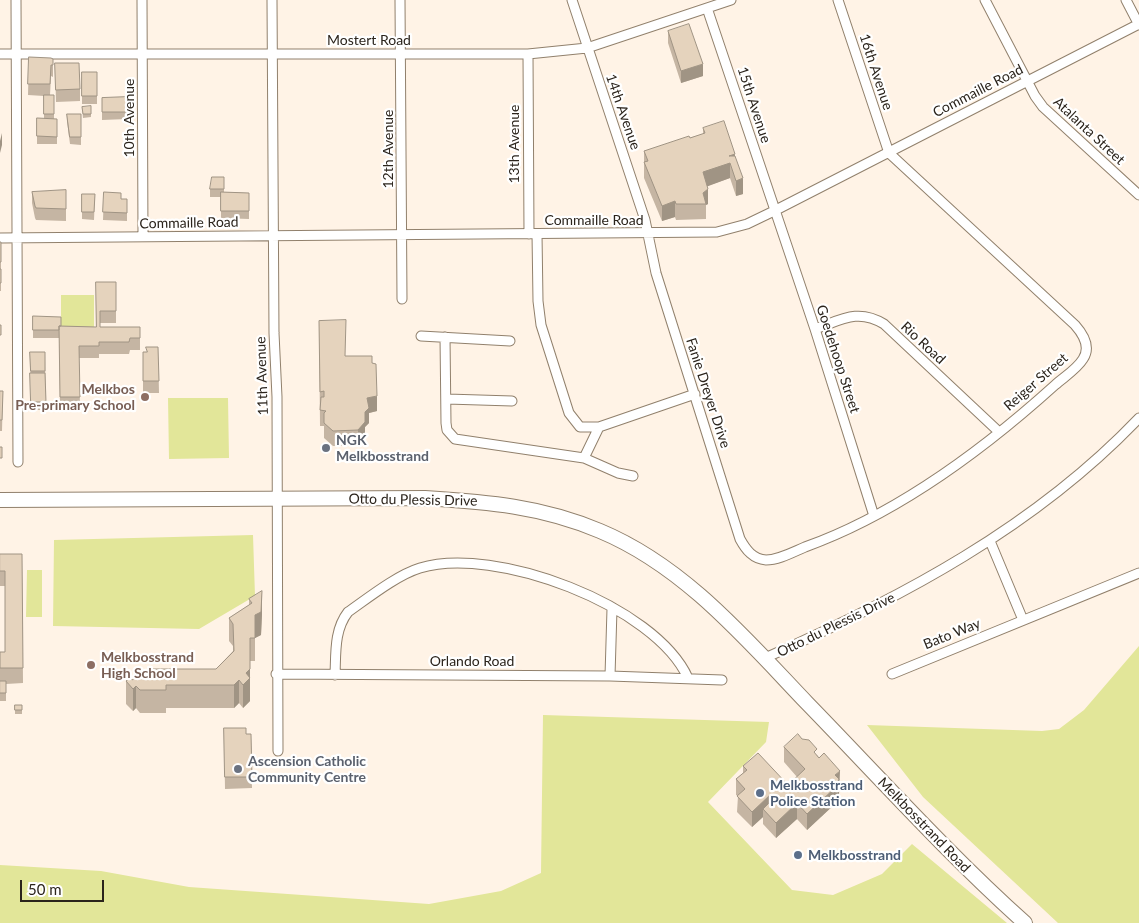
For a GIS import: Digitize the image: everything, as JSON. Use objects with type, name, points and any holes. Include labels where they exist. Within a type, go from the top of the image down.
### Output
[{"type":"main road","name":"Otto du Plessis Drive","points":[[5,501],[425,498],[484,501],[542,510],[600,531],[632,546],[661,565],[712,605],[765,658]]},
{"type":"main road","name":"Melkbosstrand Road","points":[[765,658],[976,879],[1024,923]]},
{"type":"street","points":[[16,0],[18,462]]},
{"type":"street","name":"10th Avenue","points":[[142,0],[143,237]]},
{"type":"street","name":"11th Avenue","points":[[272,0],[278,751]]},
{"type":"street","name":"12th Avenue","points":[[400,0],[402,299]]},
{"type":"street","name":"14th Avenue","points":[[572,0],[645,220],[646,233]]},
{"type":"street","name":"Mostert Road","points":[[0,54],[528,54],[587,48],[730,0]]},
{"type":"street","name":"16th Avenue","points":[[838,0],[888,152]]},
{"type":"street","name":"Atalanta Street","points":[[985,0],[1027,81],[1044,107],[1139,195]]},
{"type":"street","points":[[1126,0],[1139,24]]},
{"type":"street","name":"15th Avenue","points":[[707,8],[774,211]]},
{"type":"street","name":"Commaille Road","points":[[0,238],[716,232],[747,224],[774,211],[1139,24]]},
{"type":"street","name":"13th Avenue","points":[[528,54],[533,234],[541,325],[569,413],[580,427],[599,427]]},
{"type":"street","name":"Reiger Street","points":[[753,556],[765,560],[777,558],[827,540],[874,516],[922,487],[998,432],[1042,397],[1083,360],[1086,350],[1083,334],[888,152]]},
{"type":"street","name":"Goedehoop Street","points":[[774,211],[815,329],[874,516]]},
{"type":"street","name":"Fanie Dreyer Drive","points":[[646,233],[656,272],[740,540],[753,556]]},
{"type":"street","name":"Rio Road","points":[[815,329],[848,317],[861,315],[872,317],[884,324],[998,432]]},
{"type":"street","points":[[420,336],[510,340]]},
{"type":"street","points":[[445,337],[447,430],[455,439],[584,458],[618,474],[633,476]]},
{"type":"street","points":[[584,458],[599,427],[695,394]]},
{"type":"street","points":[[447,399],[512,401]]},
{"type":"street","name":"Otto du Plessis Drive","points":[[765,658],[872,610],[964,559],[1078,475],[1139,418]]},
{"type":"street","points":[[990,541],[1023,620]]},
{"type":"street","points":[[335,675],[338,632],[341,620],[348,612],[420,568],[452,564],[478,565],[526,572],[560,583],[612,609],[652,635],[678,661],[688,678]]},
{"type":"street","name":"Bato Way","points":[[892,674],[1139,573]]},
{"type":"street","points":[[610,676],[612,609]]},
{"type":"street","name":"Orlando Road","points":[[276,674],[610,676],[722,680]]},
{"type":"green space","points":[[61,295],[94,295],[94,334],[61,334]]},
{"type":"green space","points":[[168,398],[228,398],[229,458],[169,459]]},
{"type":"green space","points":[[253,535],[255,596],[199,629],[53,626],[54,540]]},
{"type":"green space","points":[[27,570],[42,570],[42,617],[26,617]]},
{"type":"green space","points":[[1139,646],[1139,923],[1058,923],[923,797],[867,725],[1042,731],[1059,729],[1084,710]]},
{"type":"green space","points":[[543,715],[769,722],[766,742],[708,802],[792,890],[833,895],[882,874],[912,844],[1007,923],[0,923],[0,865],[101,871],[189,887],[429,904],[501,891],[541,873]]},
{"type":"building","points":[[689,24],[703,64],[681,71],[668,31]]},
{"type":"building","points":[[29,57],[53,59],[50,84],[28,84]]},
{"type":"building","points":[[55,63],[79,63],[80,89],[56,90]]},
{"type":"building","points":[[82,72],[97,72],[97,96],[82,96]]},
{"type":"building","points":[[44,95],[54,95],[54,114],[44,114]]},
{"type":"building","points":[[127,97],[127,112],[102,112],[102,98]]},
{"type":"building","points":[[91,106],[91,114],[83,114],[82,107]]},
{"type":"building","points":[[67,114],[81,114],[81,137],[70,137]]},
{"type":"building","points":[[37,118],[57,119],[57,137],[37,136]]},
{"type":"building","points":[[724,121],[735,154],[729,156],[735,156],[743,178],[736,181],[730,163],[703,172],[708,189],[703,193],[706,204],[676,204],[675,201],[662,206],[644,162],[648,161],[644,151],[689,136],[690,138],[705,133],[703,128]]},
{"type":"building","points":[[212,177],[224,177],[224,189],[210,189]]},
{"type":"building","points":[[66,190],[66,209],[36,208],[32,192]]},
{"type":"building","points":[[104,192],[121,193],[121,199],[127,199],[127,213],[103,212]]},
{"type":"building","points":[[221,192],[249,193],[249,211],[221,211]]},
{"type":"building","points":[[82,194],[95,194],[94,212],[82,212]]},
{"type":"building","points":[[1,242],[1,262],[0,262]]},
{"type":"building","points":[[96,282],[116,282],[116,311],[100,311],[100,327],[140,327],[140,338],[130,338],[129,342],[99,342],[99,346],[79,346],[80,397],[60,397],[59,326],[96,327]]},
{"type":"building","points":[[33,316],[61,317],[61,326],[59,326],[59,330],[33,330]]},
{"type":"building","points":[[346,320],[345,356],[372,356],[372,363],[376,364],[377,396],[367,398],[369,408],[365,412],[365,422],[358,430],[333,431],[324,423],[324,413],[326,411],[320,410],[321,397],[324,397],[324,391],[320,392],[319,321]]},
{"type":"building","points":[[146,347],[158,347],[159,381],[143,381],[143,352],[147,352]]},
{"type":"building","points":[[30,352],[45,352],[45,371],[31,371]]},
{"type":"building","points":[[30,373],[45,373],[46,402],[31,402]]},
{"type":"building","points":[[0,391],[3,391],[2,420],[0,420]]},
{"type":"building","points":[[0,447],[2,447],[2,458],[0,458]]},
{"type":"building","points":[[0,554],[22,554],[23,668],[0,668],[0,652],[5,652],[5,571],[0,571]]},
{"type":"building","points":[[262,591],[261,612],[255,615],[255,638],[250,638],[250,669],[246,673],[250,678],[243,685],[239,680],[234,685],[166,685],[166,690],[140,690],[136,686],[133,689],[126,681],[130,678],[132,680],[148,669],[216,669],[234,651],[233,624],[229,618],[252,603],[249,599]]},
{"type":"building","points":[[0,681],[6,681],[6,693],[0,693]]},
{"type":"building","points":[[15,705],[22,705],[22,710],[15,710]]},
{"type":"building","name":"Ascension Catholic Community Centre","points":[[224,728],[246,728],[246,734],[251,734],[252,777],[225,777]]},
{"type":"building","name":"Melkbosstrand Police Station","points":[[798,734],[802,739],[809,740],[817,749],[814,752],[819,758],[824,753],[840,771],[835,775],[839,779],[836,787],[807,814],[797,803],[776,823],[763,809],[774,798],[771,794],[752,812],[737,796],[745,789],[736,779],[747,770],[743,766],[758,753],[788,785],[805,769],[784,747]]},
{"type":"place","name":"Melkbos Pre-primary School","points":[[145,397]]},
{"type":"place","name":"NGK Melkbosstrand","points":[[326,448]]},
{"type":"place","name":"Melkbosstrand High School","points":[[91,665]]},
{"type":"place","name":"Ascension Catholic Community Centre","points":[[238,769]]},
{"type":"place","name":"Melkbosstrand Police Station","points":[[760,793]]},
{"type":"place","name":"Melkbosstrand","points":[[798,855]]}]
